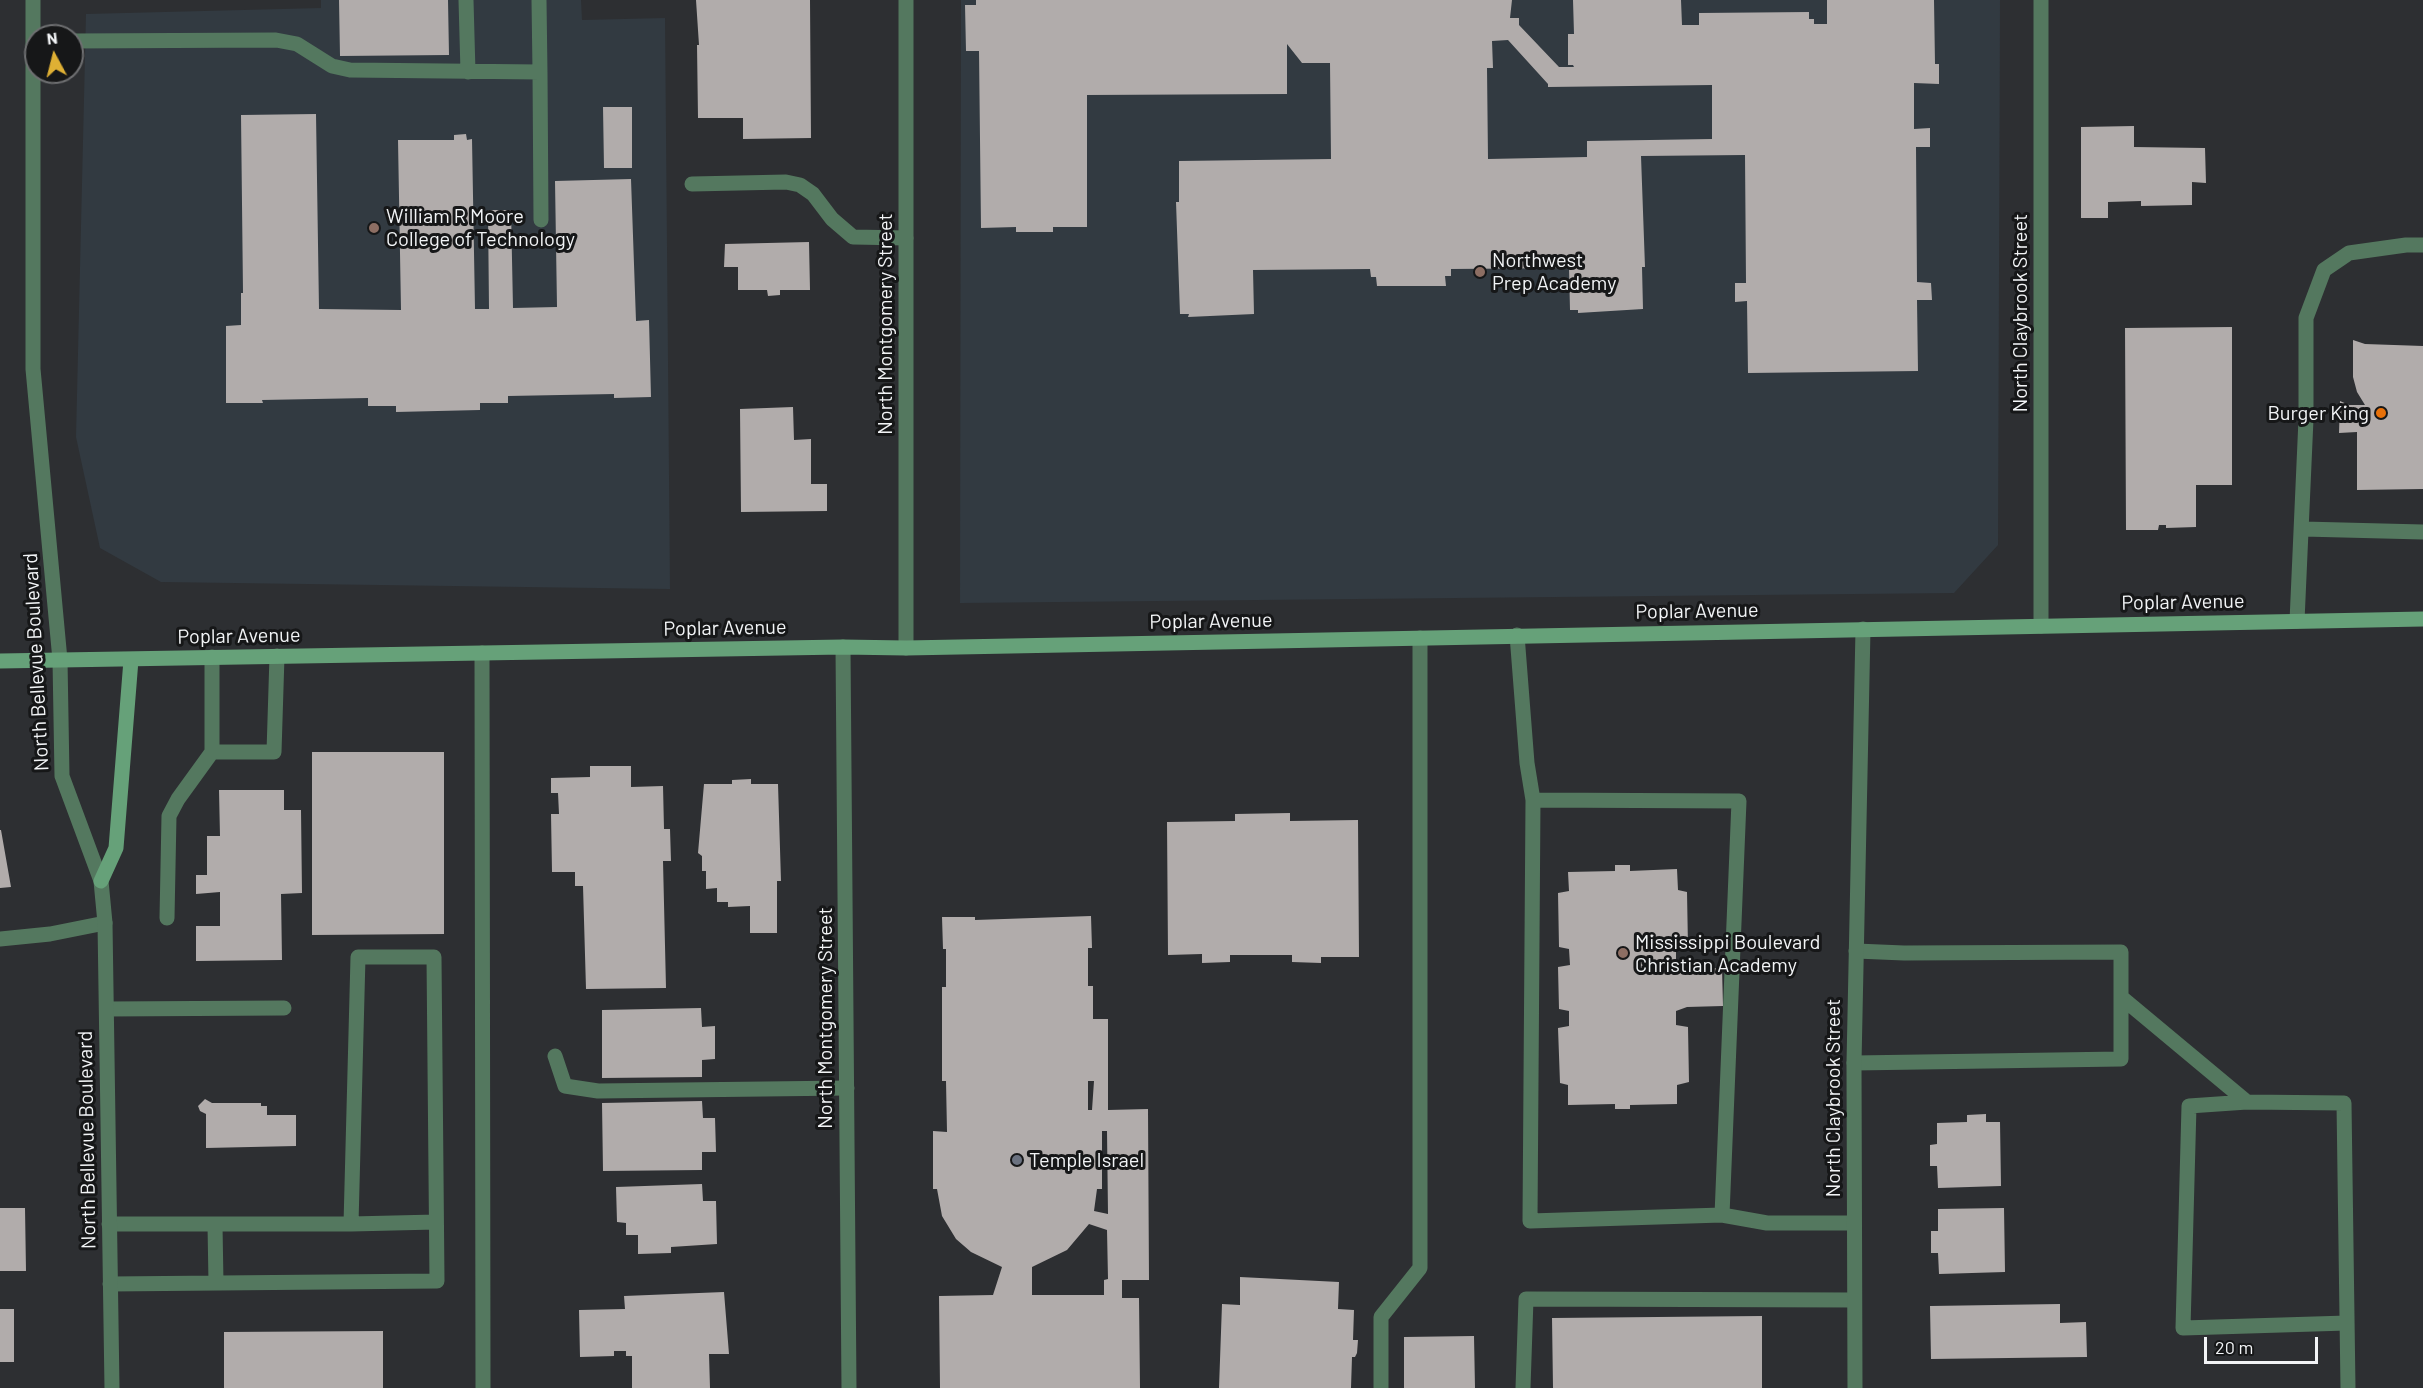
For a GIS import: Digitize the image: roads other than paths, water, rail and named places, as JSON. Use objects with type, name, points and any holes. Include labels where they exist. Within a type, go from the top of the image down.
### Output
[{"type":"main road","name":"Poplar Avenue","points":[[0,661],[843,647],[906,648],[2423,619]]},
{"type":"main road","points":[[101,881],[116,848],[131,660]]},
{"type":"street","name":"North Bellevue Boulevard","points":[[33,0],[34,24]]},
{"type":"street","points":[[466,0],[468,72]]},
{"type":"street","points":[[539,0],[541,220]]},
{"type":"street","name":"North Montgomery Street","points":[[906,0],[906,648]]},
{"type":"street","name":"North Claybrook Street","points":[[2041,0],[2041,626]]},
{"type":"street","points":[[84,41],[276,40],[297,44],[332,66],[350,70],[540,72]]},
{"type":"street","name":"North Bellevue Boulevard","points":[[35,84],[33,369],[60,660],[62,776],[101,881],[105,923],[112,1388]]},
{"type":"street","points":[[692,184],[786,182],[800,185],[813,194],[832,219],[853,237],[906,238]]},
{"type":"street","points":[[2297,621],[2303,529],[2306,318],[2324,270],[2349,253],[2406,245],[2423,245]]},
{"type":"street","points":[[2303,529],[2423,532]]},
{"type":"street","name":"North Claybrook Street","points":[[1855,1388],[1854,1063],[1863,629]]},
{"type":"street","points":[[1517,635],[1527,763],[1533,800],[1530,1221],[1722,1215],[1767,1223],[1854,1223]]},
{"type":"street","points":[[1381,1388],[1381,1317],[1420,1268],[1420,638]]},
{"type":"street","name":"North Montgomery Street","points":[[843,647],[849,1388]]},
{"type":"street","points":[[482,653],[483,1388]]},
{"type":"street","points":[[167,918],[169,816],[178,799],[212,752],[212,657]]},
{"type":"street","points":[[212,752],[274,752],[277,657]]},
{"type":"street","points":[[1533,800],[1738,801],[1722,1215]]},
{"type":"street","points":[[0,939],[50,934],[105,923]]},
{"type":"street","points":[[1854,1063],[2121,1059],[2121,952],[1904,953],[1856,951]]},
{"type":"street","points":[[111,1284],[437,1281],[435,957],[358,957],[351,1224]]},
{"type":"street","points":[[2121,997],[2247,1102]]},
{"type":"street","points":[[107,1009],[284,1008]]},
{"type":"street","points":[[555,1056],[566,1086],[598,1091],[847,1088]]},
{"type":"street","points":[[2347,1323],[2183,1328],[2189,1106],[2247,1102],[2344,1103],[2348,1388]]},
{"type":"street","points":[[110,1224],[436,1222]]},
{"type":"street","points":[[215,1225],[216,1283]]},
{"type":"street","points":[[1523,1388],[1526,1299],[1854,1300]]},
{"type":"place","name":"William R Moore College of Technology","points":[[374,228]]},
{"type":"place","name":"Northwest Prep Academy","points":[[1480,272]]},
{"type":"place","name":"Burger King","points":[[2381,413]]},
{"type":"place","name":"Mississippi Boulevard Christian Academy","points":[[1623,953]]},
{"type":"place","name":"Temple Israel","points":[[1017,1160]]}]
